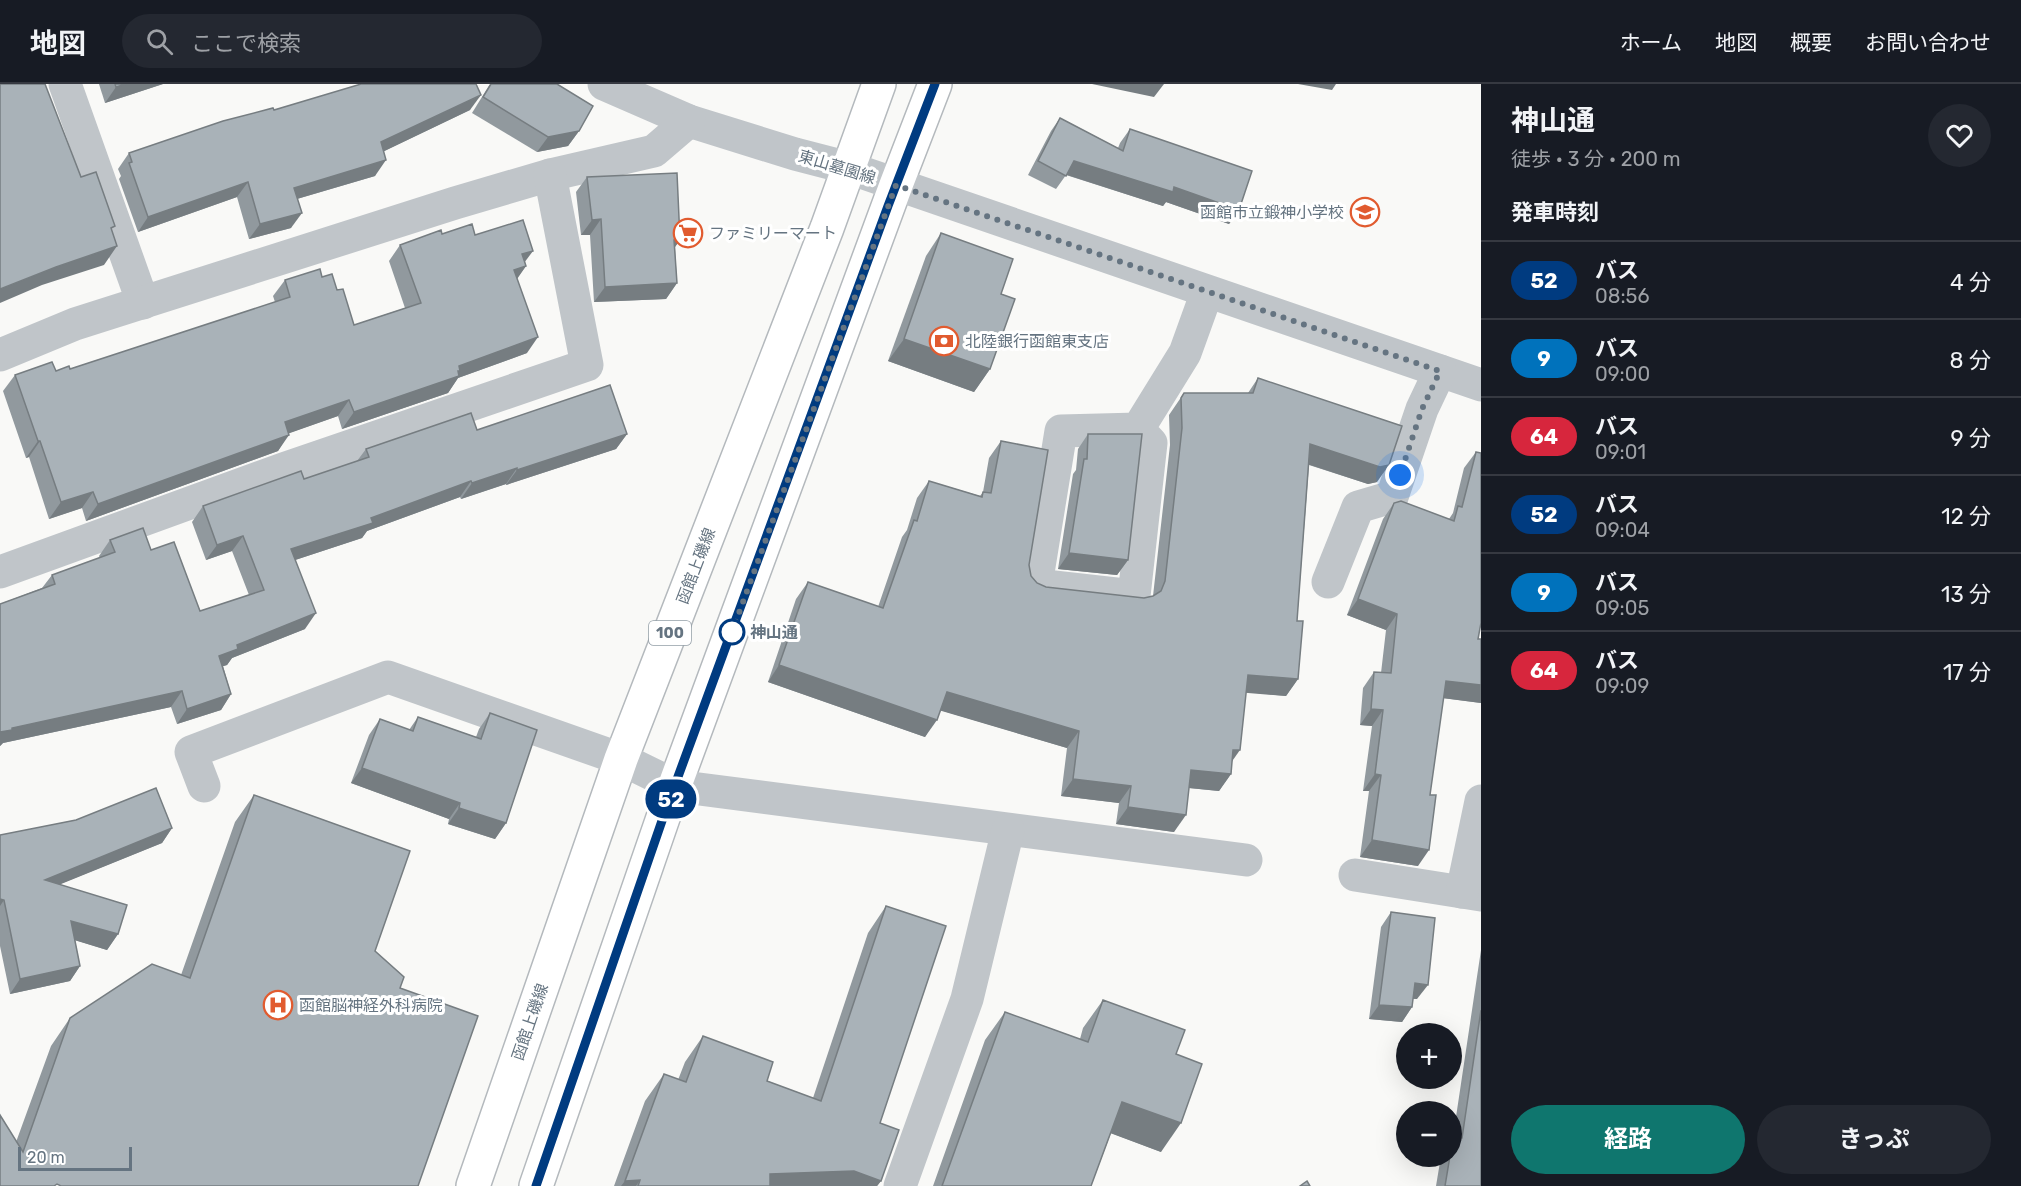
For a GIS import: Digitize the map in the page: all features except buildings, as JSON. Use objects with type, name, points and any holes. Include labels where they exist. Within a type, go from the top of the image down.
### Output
[{"type":"main road","name":"函館上磯線","points":[[473,1186],[621,759],[849,168],[879,84]]},
{"type":"main road","points":[[536,1186],[676,786],[935,84]]},
{"type":"street","points":[[65,84],[143,303]]},
{"type":"street","name":"東山墓園線","points":[[604,84],[689,121],[849,168],[1481,385]]},
{"type":"street","points":[[0,355],[75,324],[454,203],[550,175],[654,151],[689,121]]},
{"type":"street","points":[[0,572],[275,472],[587,365],[550,175]]},
{"type":"street","points":[[1138,429],[1185,353],[1206,292]]},
{"type":"street","points":[[1328,582],[1358,507],[1392,497],[1422,409],[1440,371]]},
{"type":"street","points":[[1138,429],[1151,443],[1134,596],[1036,585],[1061,431],[1138,429]]},
{"type":"street","points":[[204,786],[191,752],[388,677],[621,759],[676,786],[1246,860]]},
{"type":"street","points":[[1355,875],[1472,893],[1481,801]]},
{"type":"street","points":[[900,1186],[967,999],[1008,830]]},
{"type":"bus line","name":"52","points":[[536,1186],[665,812],[935,84]]},
{"type":"place","name":"函館市立鍛神小学校","points":[[1365,212]]},
{"type":"place","name":"ファミリーマート","points":[[688,233]]},
{"type":"place","name":"北陸銀行函館東支店","points":[[944,341]]},
{"type":"place","name":"神山通","points":[[732,632]]},
{"type":"place","name":"函館脳神経外科病院","points":[[278,1005]]},
{"type":"route","points":[[732,632],[896,185],[1440,371],[1422,409],[1400,475]]}]
